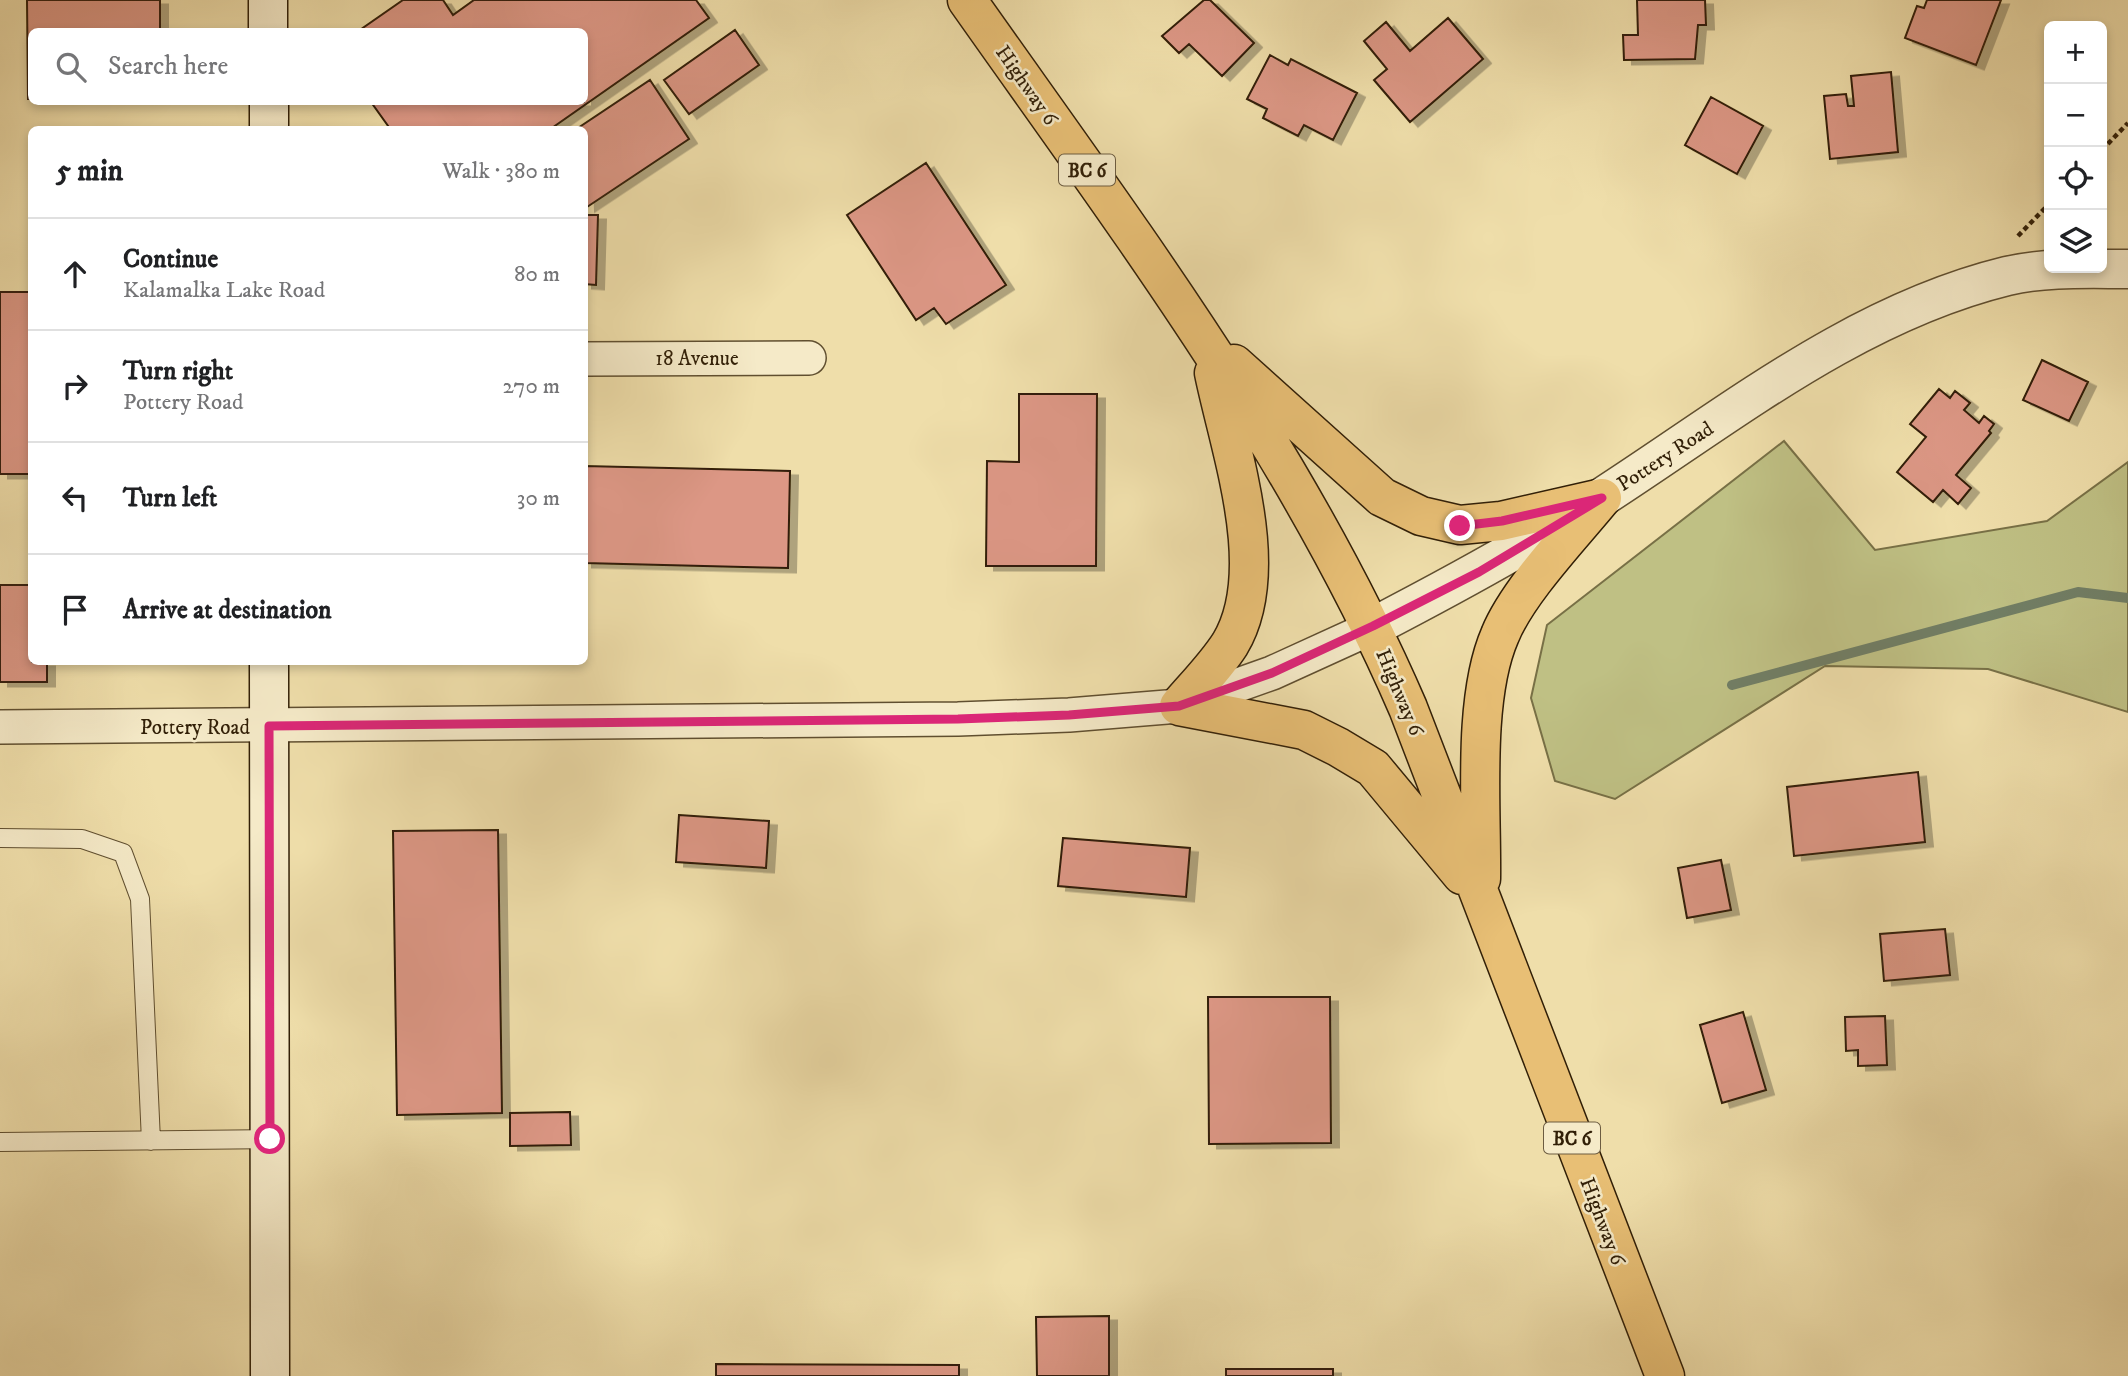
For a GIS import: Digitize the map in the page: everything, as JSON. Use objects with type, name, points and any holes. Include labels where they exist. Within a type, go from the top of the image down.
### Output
[{"type":"main road","name":"Highway 6","points":[[967,0],[1206,340],[1373,626],[1408,708],[1665,1376]]},
{"type":"main road","points":[[1206,340],[1382,497],[1421,516],[1460,526],[1502,521],[1602,498]]},
{"type":"main road","points":[[1206,340],[1248,532],[1250,575],[1244,612],[1230,644],[1179,706],[1304,730],[1373,768],[1481,899]]},
{"type":"main road","points":[[1481,899],[1487,675],[1500,634],[1523,597],[1602,498]]},
{"type":"street","points":[[268,0],[268,28]]},
{"type":"street","points":[[269,105],[269,126]]},
{"type":"street","name":"Pottery Road","points":[[0,727],[958,719],[1069,715],[1179,706],[1272,673],[1479,572],[1602,498],[1811,360],[1921,302],[2008,276],[2060,268],[2128,269]]},
{"type":"street","name":"18 Avenue","points":[[588,359],[809,358]]},
{"type":"street","points":[[270,665],[270,1376]]},
{"type":"lane","points":[[0,838],[82,839],[123,853],[140,899],[151,1141]]},
{"type":"lane","points":[[0,1142],[270,1139]]},
{"type":"path","points":[[2105,147],[2128,123]]},
{"type":"green space","points":[[1784,441],[1875,550],[2047,521],[2128,462],[2128,712],[1988,669],[1825,666],[1615,799],[1555,781],[1531,698],[1547,625]]},
{"type":"building","points":[[27,0],[160,0],[160,28],[28,28],[28,99]]},
{"type":"building","points":[[403,0],[443,0],[453,15],[474,0],[696,0],[709,18],[588,103],[588,28],[363,28]]},
{"type":"building","points":[[1204,0],[1210,0],[1254,43],[1222,76],[1189,44],[1179,53],[1162,36]]},
{"type":"building","points":[[1637,0],[1705,0],[1706,25],[1698,25],[1695,59],[1624,60],[1623,35],[1638,35]]},
{"type":"building","points":[[1927,0],[2001,0],[1976,65],[1905,38],[1917,6],[1924,8]]},
{"type":"building","points":[[1448,18],[1483,59],[1410,122],[1374,80],[1387,69],[1364,41],[1386,22],[1410,51]]},
{"type":"building","points":[[735,30],[759,65],[689,114],[664,80]]},
{"type":"building","points":[[1270,55],[1288,65],[1291,59],[1357,93],[1333,140],[1304,125],[1298,136],[1263,118],[1267,109],[1247,99]]},
{"type":"building","points":[[1891,72],[1898,152],[1830,159],[1824,96],[1846,94],[1848,106],[1854,106],[1851,76]]},
{"type":"building","points":[[650,80],[689,139],[588,206],[588,126],[581,126]]},
{"type":"building","points":[[1711,97],[1763,126],[1737,174],[1685,145]]},
{"type":"building","points":[[373,105],[585,105],[555,126],[388,126]]},
{"type":"building","points":[[926,163],[1006,285],[946,324],[934,308],[916,320],[847,215]]},
{"type":"building","points":[[588,215],[598,215],[596,285],[588,284]]},
{"type":"building","points":[[0,292],[28,292],[28,474],[0,474]]},
{"type":"building","points":[[2042,360],[2088,382],[2069,421],[2023,400]]},
{"type":"building","points":[[1939,389],[1950,398],[1955,391],[1970,403],[1964,410],[1979,423],[1984,416],[1994,424],[1989,431],[1991,433],[1956,475],[1971,488],[1958,504],[1943,490],[1933,502],[1897,472],[1926,437],[1910,424]]},
{"type":"building","points":[[1019,394],[1097,394],[1096,566],[986,566],[987,461],[1019,462]]},
{"type":"building","points":[[588,466],[790,471],[788,568],[588,563]]},
{"type":"building","points":[[0,585],[28,585],[28,665],[47,665],[47,682],[0,682]]},
{"type":"building","points":[[1918,772],[1925,842],[1794,856],[1787,787]]},
{"type":"building","points":[[679,815],[769,821],[766,868],[676,862]]},
{"type":"building","points":[[498,830],[502,1113],[397,1115],[393,831]]},
{"type":"building","points":[[1063,838],[1190,848],[1186,897],[1058,886]]},
{"type":"building","points":[[1721,860],[1731,910],[1687,918],[1678,868]]},
{"type":"building","points":[[1945,929],[1950,975],[1884,981],[1880,934]]},
{"type":"building","points":[[1208,997],[1330,997],[1331,1143],[1209,1144]]},
{"type":"building","points":[[1743,1012],[1766,1090],[1722,1103],[1700,1025]]},
{"type":"building","points":[[1885,1016],[1887,1065],[1858,1066],[1858,1050],[1846,1051],[1845,1017]]},
{"type":"building","points":[[570,1112],[571,1145],[510,1146],[510,1113]]},
{"type":"building","points":[[1109,1316],[1109,1376],[1037,1376],[1036,1317]]},
{"type":"building","points":[[716,1364],[959,1365],[959,1376],[716,1376]]},
{"type":"building","points":[[1226,1369],[1333,1369],[1333,1376],[1226,1376]]},
{"type":"waterway","points":[[1732,685],[2078,592],[2128,598]]},
{"type":"route","points":[[270,1139],[269,726],[958,719],[1069,715],[1179,706],[1272,673],[1373,626],[1479,572],[1602,498],[1502,521],[1460,526]]}]
